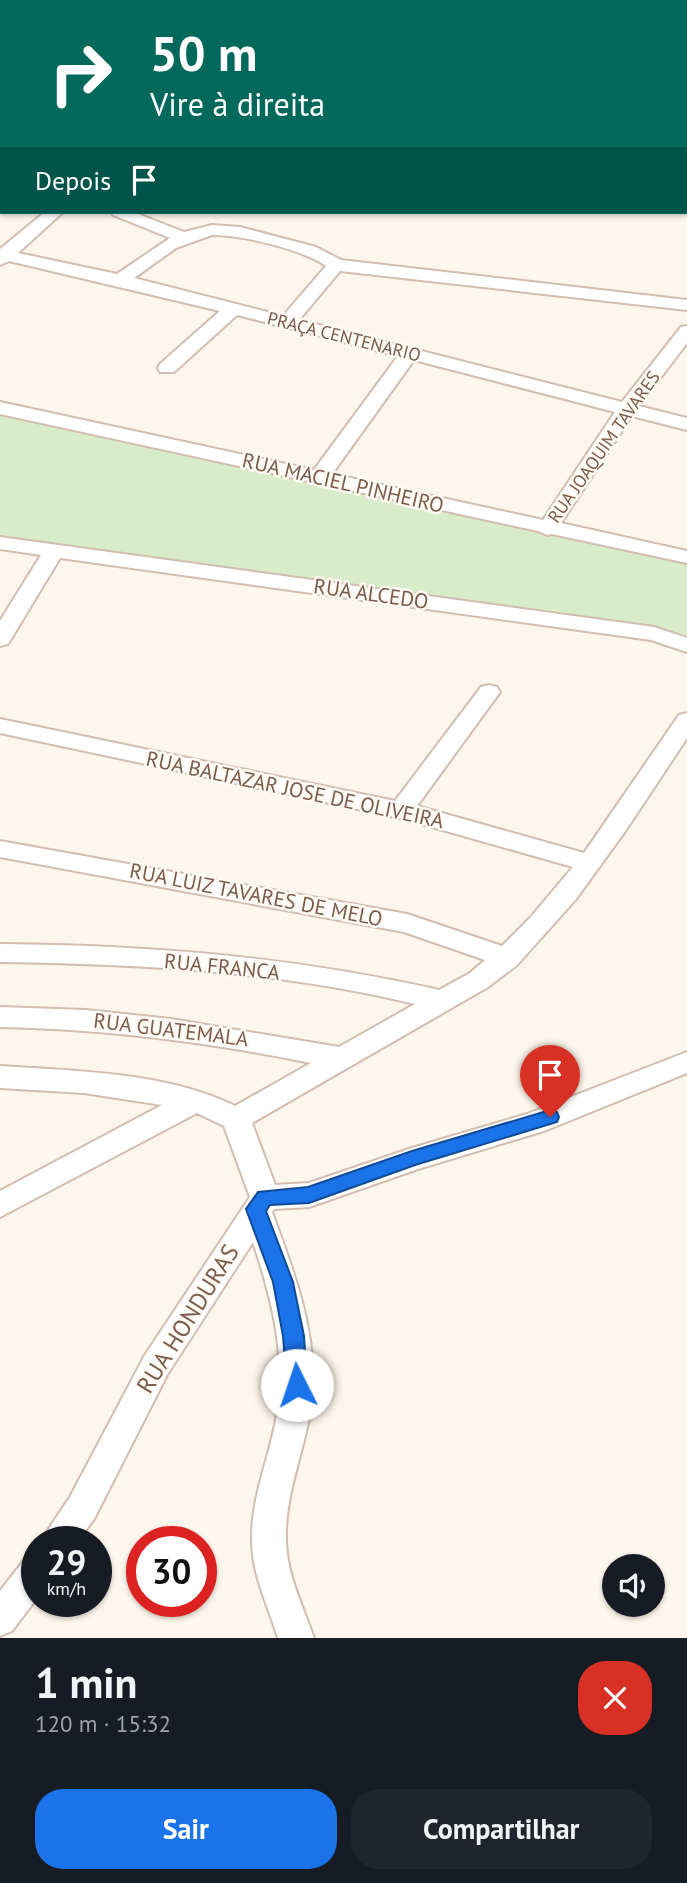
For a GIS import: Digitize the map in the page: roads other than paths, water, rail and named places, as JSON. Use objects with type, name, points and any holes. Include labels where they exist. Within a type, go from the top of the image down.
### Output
[{"type":"street","points":[[2,257],[52,214]]},
{"type":"street","points":[[124,214],[185,238]]},
{"type":"street","points":[[120,280],[185,238],[206,231],[228,230],[312,251],[336,265],[687,305]]},
{"type":"street","name":"PRAÇA CENTENARIO","points":[[2,257],[120,280],[687,424]]},
{"type":"street","points":[[287,323],[336,265]]},
{"type":"street","points":[[167,368],[233,309]]},
{"type":"street","name":"RUA JOAQUIM TAVARES","points":[[547,529],[626,410],[687,331]]},
{"type":"street","points":[[320,476],[408,354]]},
{"type":"street","name":"RUA MACIEL PINHEIRO","points":[[0,408],[687,558]]},
{"type":"street","points":[[547,529],[687,576]]},
{"type":"street","name":"RUA ALCEDO","points":[[0,543],[654,634],[687,645]]},
{"type":"street","points":[[0,639],[54,551]]},
{"type":"street","points":[[401,810],[489,692]]},
{"type":"street","points":[[236,1119],[479,980],[508,958],[527,940],[588,863],[687,720]]},
{"type":"street","name":"RUA BALTAZAR JOSE DE OLIVEIRA","points":[[0,726],[401,810],[588,863]]},
{"type":"street","name":"RUA LUIZ TAVARES DE MELO","points":[[0,849],[407,923],[508,958]]},
{"type":"street","name":"RUA FRANCA","points":[[0,953],[61,953],[256,970],[354,981],[442,1001]]},
{"type":"street","name":"RUA GUATEMALA","points":[[0,1017],[112,1020],[244,1038],[340,1058]]},
{"type":"street","points":[[261,1203],[309,1195],[412,1159],[534,1123],[687,1062]]},
{"type":"street","points":[[0,1077],[84,1082],[197,1100],[236,1119],[283,1282],[294,1336],[297,1385],[269,1538],[271,1563],[296,1638]]},
{"type":"street","points":[[1,1203],[197,1100]]},
{"type":"street","name":"RUA HONDURAS","points":[[69,1526],[82,1508],[156,1365],[261,1203]]},
{"type":"street","points":[[0,1619],[21,1591]]}]
